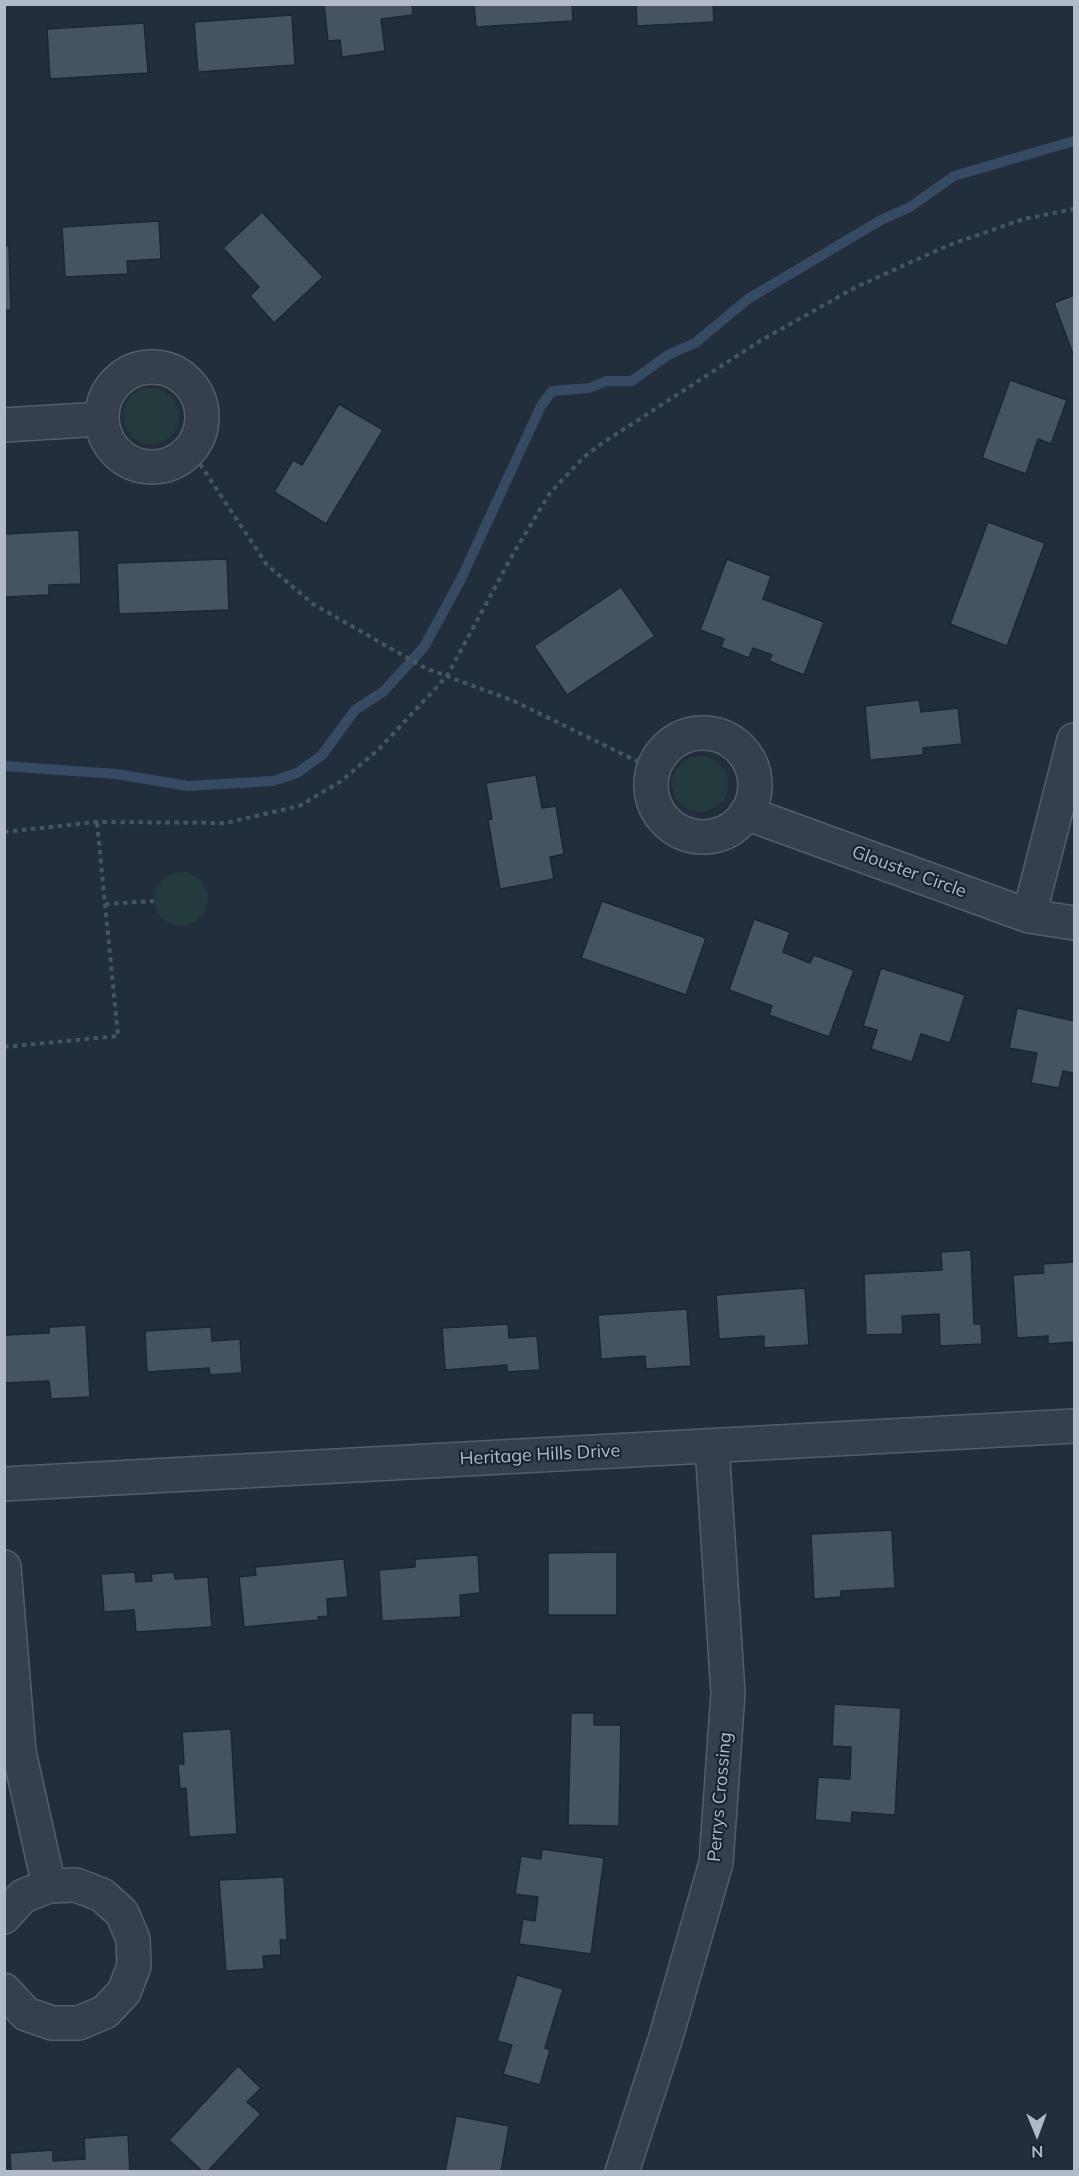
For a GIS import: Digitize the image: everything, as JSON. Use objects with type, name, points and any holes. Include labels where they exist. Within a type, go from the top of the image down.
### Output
[{"type":"street","points":[[150,367],[181,376],[193,388],[200,403],[202,419],[198,435],[190,449],[178,460],[163,466],[146,467],[130,462],[116,453],[107,440],[102,419],[102,407],[109,392],[120,379],[134,371],[150,367]]},
{"type":"street","points":[[4,425],[102,419]]},
{"type":"street","points":[[703,733],[719,736],[735,744],[747,757],[754,774],[754,792],[746,813],[738,823],[723,833],[706,837],[688,835],[673,828],[661,816],[653,802],[651,785],[653,769],[660,754],[672,742],[687,735],[703,733]]},
{"type":"street","points":[[1029,916],[1074,740]]},
{"type":"street","name":"Glouster Circle","points":[[746,813],[1029,916],[1074,923]]},
{"type":"street","name":"Heritage Hills Drive","points":[[4,1484],[1074,1426]]},
{"type":"street","name":"Perrys Crossing","points":[[622,2172],[665,2040],[716,1863],[728,1693],[712,1446]]},
{"type":"street","points":[[4,1567],[19,1752],[49,1886]]},
{"type":"street","points":[[4,1917],[23,1896],[49,1886],[76,1885],[102,1894],[122,1914],[133,1939],[134,1966],[124,1992],[105,2012],[79,2023],[52,2023],[26,2014],[4,1990]]},
{"type":"path","points":[[4,832],[97,822],[226,823],[299,806],[340,782],[379,749],[447,676],[550,493],[584,457],[760,340],[856,287],[950,245],[1024,219],[1074,209]]},
{"type":"path","points":[[190,449],[267,565],[313,604],[425,668],[514,701],[653,769]]},
{"type":"path","points":[[4,1047],[118,1036],[97,822]]},
{"type":"path","points":[[105,904],[154,901]]},
{"type":"green space","points":[[151,388],[162,390],[171,396],[177,405],[179,416],[177,427],[171,436],[162,442],[151,444],[140,442],[131,436],[125,427],[123,416],[125,405],[131,396],[140,390]]},
{"type":"green space","points":[[700,756],[711,758],[720,764],[726,773],[728,784],[726,795],[720,804],[711,810],[700,812],[689,810],[680,804],[674,795],[672,784],[674,773],[680,764],[689,758]]},
{"type":"green space","points":[[181,872],[191,874],[200,880],[206,889],[208,899],[206,909],[200,918],[191,924],[181,926],[171,924],[162,918],[156,909],[154,899],[156,889],[162,880],[171,874]]},
{"type":"building","points":[[324,4],[412,4],[413,15],[381,19],[385,51],[342,57],[340,40],[328,41]]},
{"type":"building","points":[[474,4],[572,4],[573,21],[476,27]]},
{"type":"building","points":[[636,4],[713,4],[714,22],[637,26]]},
{"type":"building","points":[[292,15],[295,65],[198,72],[194,22]]},
{"type":"building","points":[[144,23],[148,73],[50,79],[47,29]]},
{"type":"building","points":[[262,212],[323,277],[274,323],[250,296],[259,287],[223,248]]},
{"type":"building","points":[[159,221],[161,259],[127,261],[128,274],[65,277],[62,227]]},
{"type":"building","points":[[4,246],[9,246],[11,310],[4,310]]},
{"type":"building","points":[[1074,295],[1074,357],[1054,303]]},
{"type":"building","points":[[1010,380],[1067,400],[1051,444],[1038,439],[1026,474],[982,458]]},
{"type":"building","points":[[339,404],[383,430],[326,524],[274,492],[293,460],[302,465]]},
{"type":"building","points":[[988,522],[1045,543],[1007,646],[950,624]]},
{"type":"building","points":[[4,524],[5,534],[79,530],[81,584],[49,585],[49,595],[4,597]]},
{"type":"building","points":[[227,559],[229,610],[119,614],[117,563]]},
{"type":"building","points":[[727,559],[771,576],[763,599],[824,622],[804,675],[769,661],[772,655],[753,648],[749,658],[721,647],[724,639],[700,630]]},
{"type":"building","points":[[621,587],[655,636],[567,695],[534,646]]},
{"type":"building","points":[[919,700],[921,712],[958,708],[962,744],[923,748],[923,755],[870,760],[865,706]]},
{"type":"building","points":[[536,775],[542,808],[556,806],[564,854],[550,857],[554,879],[500,889],[488,820],[492,819],[486,783]]},
{"type":"building","points":[[602,901],[706,938],[686,995],[581,958]]},
{"type":"building","points":[[754,919],[790,932],[783,952],[810,963],[814,955],[854,970],[829,1037],[769,1015],[772,1006],[729,990]]},
{"type":"building","points":[[881,968],[965,995],[950,1043],[921,1034],[912,1062],[871,1049],[877,1030],[863,1026]]},
{"type":"building","points":[[1017,1008],[1074,1021],[1074,1073],[1063,1071],[1059,1088],[1031,1083],[1037,1053],[1009,1048]]},
{"type":"building","points":[[971,1250],[974,1324],[981,1324],[982,1344],[940,1346],[939,1314],[902,1316],[903,1334],[866,1335],[864,1274],[942,1270],[941,1252]]},
{"type":"building","points":[[1074,1262],[1074,1342],[1048,1344],[1048,1336],[1017,1338],[1013,1275],[1044,1273],[1043,1264]]},
{"type":"building","points":[[805,1288],[809,1345],[764,1348],[764,1336],[719,1339],[716,1295]]},
{"type":"building","points":[[687,1309],[691,1366],[646,1369],[645,1356],[601,1359],[598,1315]]},
{"type":"building","points":[[508,1324],[509,1338],[537,1336],[540,1370],[507,1372],[507,1365],[445,1370],[442,1328]]},
{"type":"building","points":[[86,1325],[90,1397],[51,1399],[49,1381],[4,1383],[4,1335],[49,1333],[49,1327]]},
{"type":"building","points":[[211,1327],[212,1341],[240,1339],[242,1373],[210,1375],[209,1368],[147,1372],[145,1331]]},
{"type":"building","points":[[892,1530],[895,1588],[841,1591],[841,1597],[814,1599],[811,1534]]},
{"type":"building","points":[[617,1552],[617,1615],[548,1615],[548,1553]]},
{"type":"building","points":[[478,1555],[480,1593],[460,1595],[461,1617],[382,1621],[379,1570],[415,1567],[415,1559]]},
{"type":"building","points":[[344,1559],[348,1597],[327,1599],[328,1616],[318,1617],[319,1620],[244,1627],[239,1577],[256,1575],[255,1567]]},
{"type":"building","points":[[135,1572],[136,1582],[152,1581],[151,1574],[174,1572],[175,1579],[208,1577],[212,1627],[136,1632],[134,1610],[104,1612],[101,1574]]},
{"type":"building","points":[[834,1704],[901,1708],[895,1815],[852,1812],[851,1823],[815,1820],[818,1777],[850,1779],[851,1747],[832,1746]]},
{"type":"building","points":[[571,1713],[594,1713],[594,1725],[621,1725],[619,1826],[568,1825]]},
{"type":"building","points":[[231,1729],[237,1834],[189,1837],[186,1788],[180,1789],[178,1764],[184,1764],[182,1732]]},
{"type":"building","points":[[542,1849],[604,1858],[591,1954],[519,1944],[523,1919],[535,1921],[538,1897],[515,1894],[521,1856],[541,1859]]},
{"type":"building","points":[[284,1877],[287,1940],[280,1940],[281,1955],[263,1956],[264,1969],[226,1971],[219,1880]]},
{"type":"building","points":[[517,1975],[563,1989],[545,2048],[550,2050],[540,2085],[503,2074],[512,2045],[497,2041]]},
{"type":"building","points":[[238,2066],[261,2088],[247,2102],[261,2114],[207,2172],[203,2172],[169,2140]]},
{"type":"building","points":[[456,2116],[509,2126],[501,2172],[445,2172]]},
{"type":"building","points":[[128,2135],[130,2172],[11,2172],[10,2153],[53,2150],[53,2161],[85,2159],[84,2138]]},
{"type":"waterway","points":[[4,766],[116,774],[188,786],[273,781],[297,773],[322,755],[355,710],[384,691],[424,647],[461,579],[541,406],[552,391],[589,388],[606,381],[632,381],[668,355],[695,343],[748,299],[881,220],[910,207],[954,176],[1074,141]]}]
